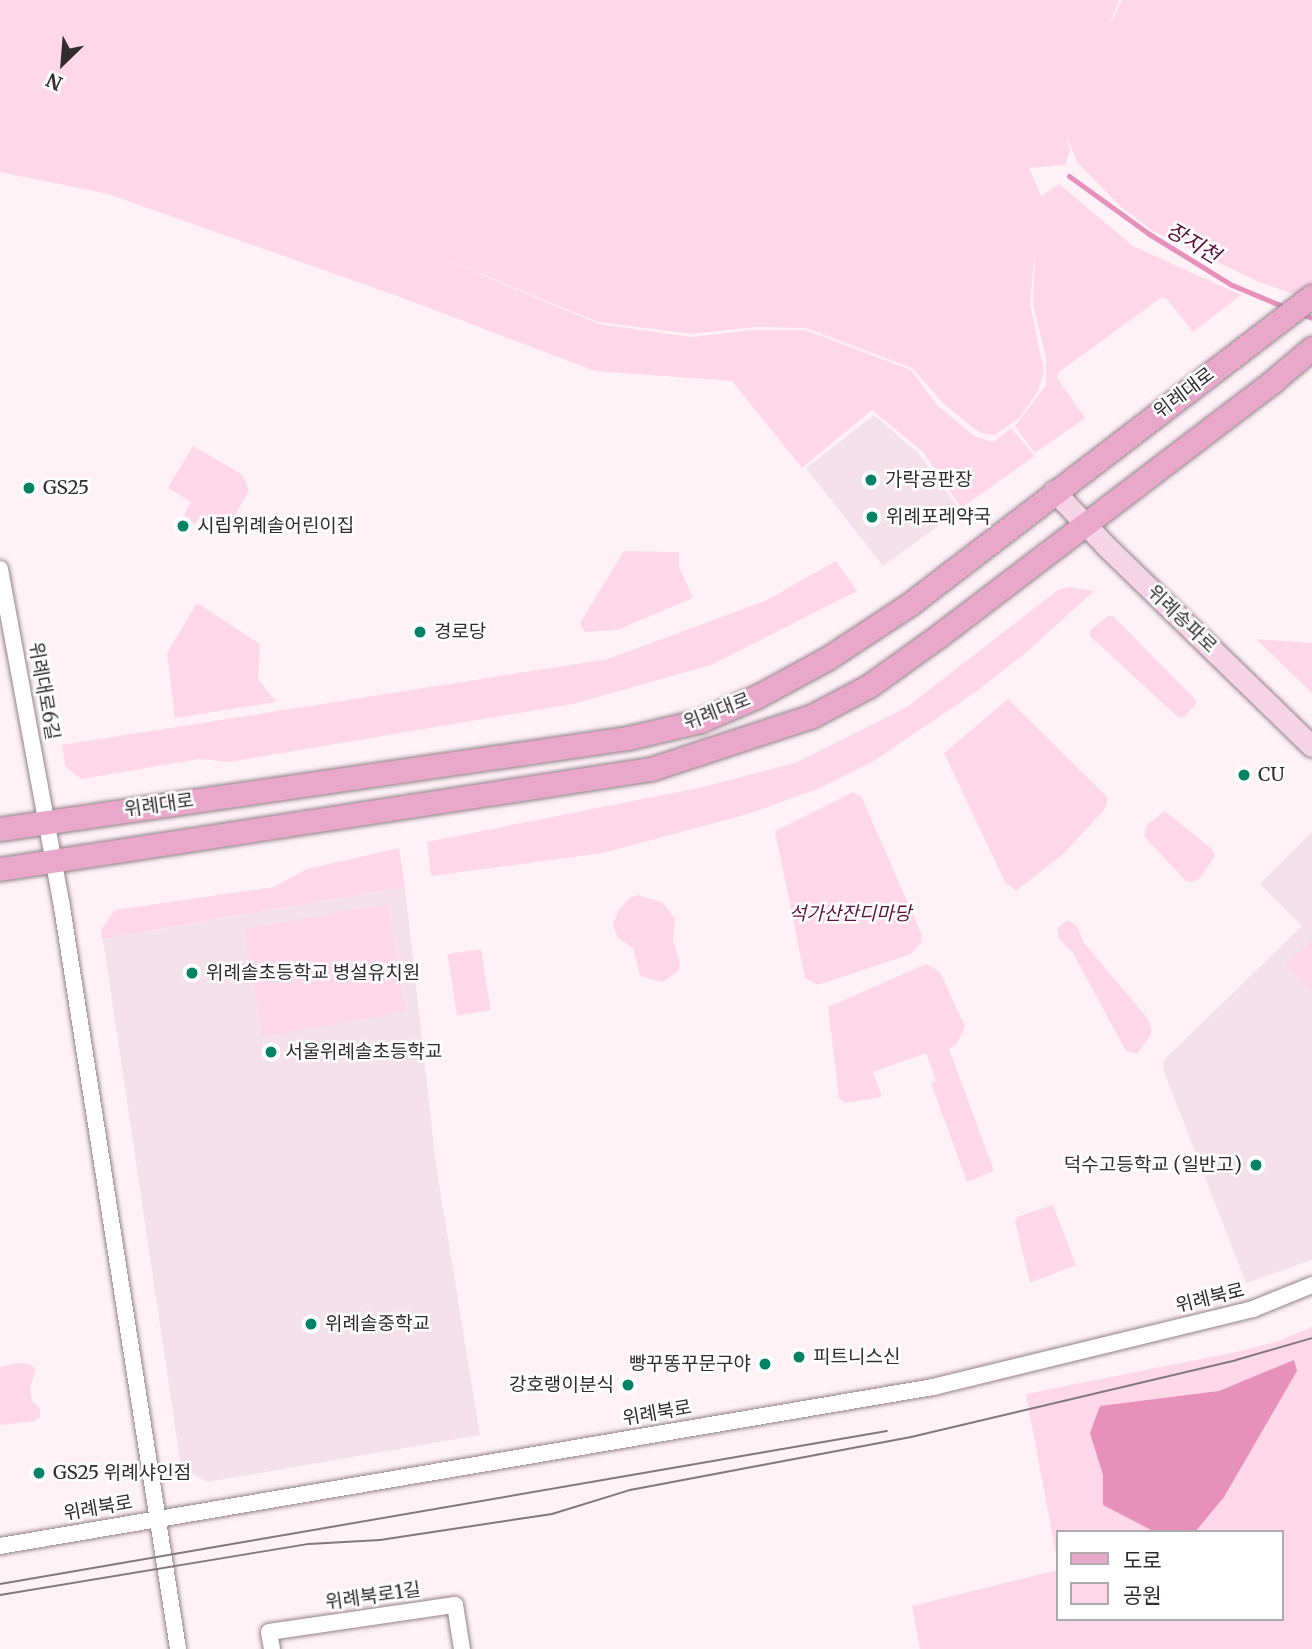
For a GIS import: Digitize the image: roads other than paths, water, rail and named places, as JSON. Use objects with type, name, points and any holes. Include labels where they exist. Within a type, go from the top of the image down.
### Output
[{"type":"main road","name":"위례대로","points":[[0,830],[628,738],[700,721],[758,696],[828,658],[910,604],[1054,491],[1312,296]]},
{"type":"main road","name":"위례대로","points":[[0,869],[652,769],[812,716],[869,686],[1086,526],[1273,382],[1312,348]]},
{"type":"main road","name":"위례송파로","points":[[1054,491],[1086,526],[1312,746]]},
{"type":"street","name":"위례대로6길","points":[[0,569],[46,822],[157,1519]]},
{"type":"street","name":"위례북로","points":[[0,1546],[933,1387],[1253,1309],[1312,1285]]},
{"type":"street","points":[[157,1519],[178,1649]]},
{"type":"street","name":"위례북로1길","points":[[272,1649],[270,1632],[455,1605],[462,1649]]},
{"type":"waterway","name":"장지천","points":[[1069,176],[1149,234],[1232,285],[1287,308]]},
{"type":"waterway","name":"장지천","points":[[1299,313],[1312,318]]},
{"type":"tram line","points":[[0,1595],[309,1544],[380,1540],[552,1514],[630,1490],[911,1437],[1236,1360],[1312,1338]]},
{"type":"tram line","points":[[0,1584],[887,1431]]},
{"type":"place","name":"가락공판장","points":[[871,480]]},
{"type":"place","name":"GS25","points":[[29,488]]},
{"type":"place","name":"위례포레약국","points":[[872,517]]},
{"type":"place","name":"시립위례솔어린이집","points":[[183,526]]},
{"type":"place","name":"경로당","points":[[420,632]]},
{"type":"place","name":"CU","points":[[1244,775]]},
{"type":"place","name":"위례솔초등학교 병설유치원","points":[[192,973]]},
{"type":"place","name":"서울위례솔초등학교","points":[[271,1052]]},
{"type":"place","name":"덕수고등학교 (일반고)","points":[[1256,1165]]},
{"type":"place","name":"위례솔중학교","points":[[311,1324]]},
{"type":"place","name":"피트니스신","points":[[799,1357]]},
{"type":"place","name":"빵꾸똥꾸문구야","points":[[765,1364]]},
{"type":"place","name":"강호랭이분식","points":[[628,1385]]},
{"type":"place","name":"GS25 위례샤인점","points":[[39,1473]]},
{"type":"park label","name":"석가산잔디마당","points":[[850,914]]}]
